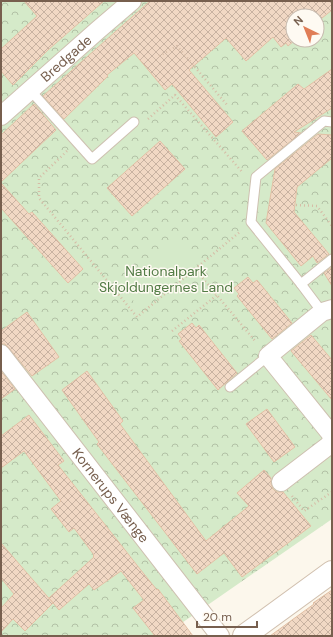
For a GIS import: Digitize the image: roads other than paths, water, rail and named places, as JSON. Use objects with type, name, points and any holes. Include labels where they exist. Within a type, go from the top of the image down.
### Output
[{"type":"main road","points":[[244,636],[332,572]]},
{"type":"street","name":"Bredgade","points":[[1,116],[132,1]]},
{"type":"street","points":[[281,482],[332,443],[331,434],[268,356],[327,310]]},
{"type":"street","name":"Kornerups Vænge","points":[[1,354],[220,636]]},
{"type":"lane","points":[[30,90],[92,159],[134,122]]},
{"type":"lane","points":[[327,310],[301,284],[251,222],[256,177],[324,121],[332,122]]},
{"type":"lane","points":[[301,284],[332,259]]},
{"type":"lane","points":[[230,387],[268,356]]},
{"type":"park label","name":"Nationalpark Skjoldungernes Land","points":[[166,280]]}]
